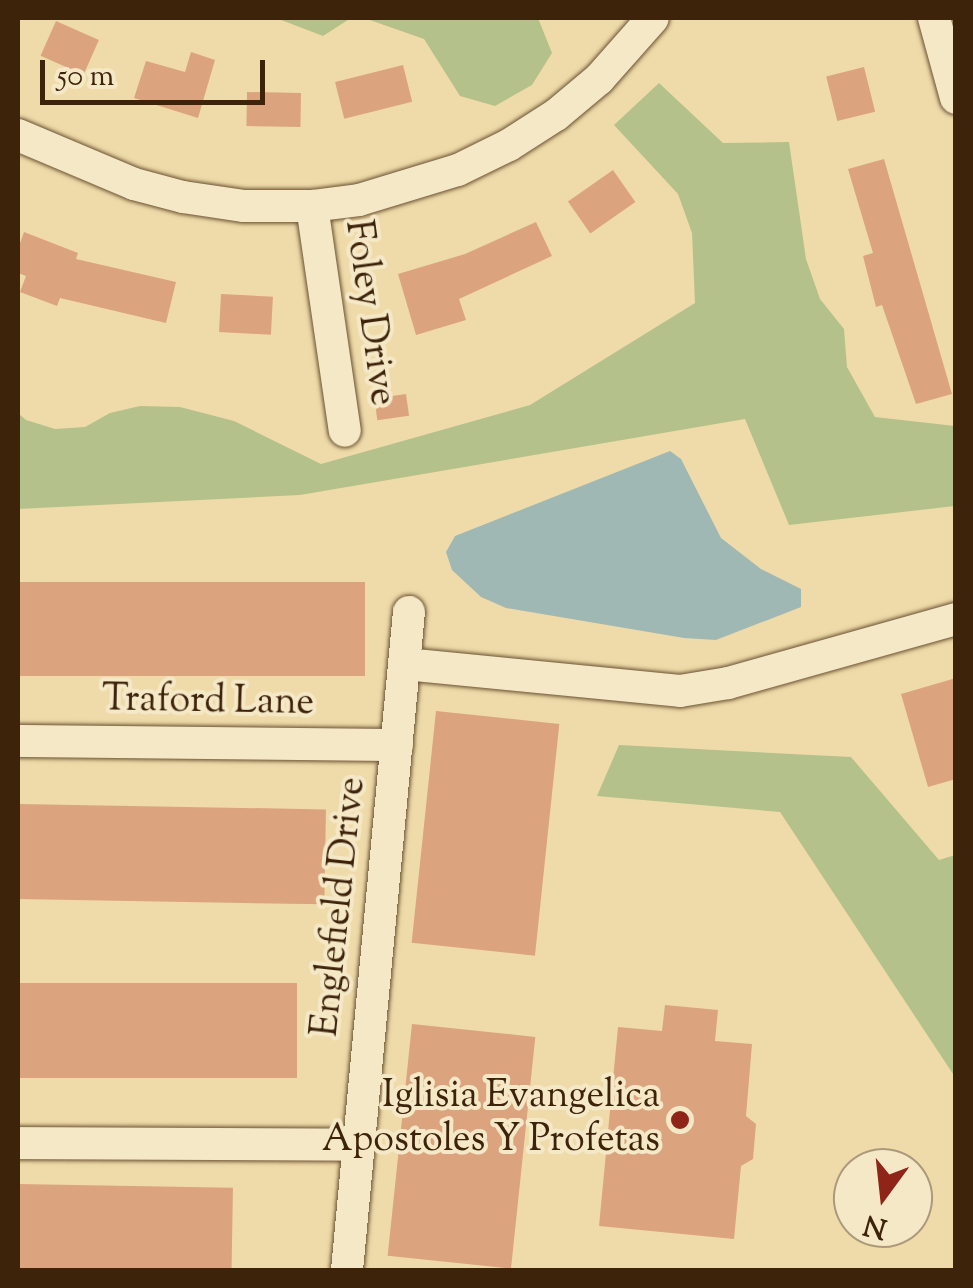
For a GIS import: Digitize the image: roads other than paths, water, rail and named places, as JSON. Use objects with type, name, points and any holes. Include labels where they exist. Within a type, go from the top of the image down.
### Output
[{"type":"street","points":[[18,135],[134,184],[183,197],[244,206],[312,206],[404,190],[509,145],[600,79],[652,18]]},
{"type":"street","points":[[934,18],[956,98]]},
{"type":"street","name":"Foley Drive","points":[[312,206],[345,431]]},
{"type":"street","name":"Englefield Drive","points":[[346,1270],[409,612]]},
{"type":"street","points":[[405,664],[680,690],[728,683],[956,619]]},
{"type":"street","name":"Traford Lane","points":[[18,742],[398,746]]},
{"type":"street","points":[[18,1143],[357,1144]]},
{"type":"water","points":[[670,451],[681,459],[721,538],[761,569],[801,589],[801,607],[716,640],[684,638],[506,608],[481,597],[452,570],[446,552],[455,536]]},
{"type":"place","name":"Iglisia Evangelica Apostoles Y Profetas","points":[[680,1120]]}]
